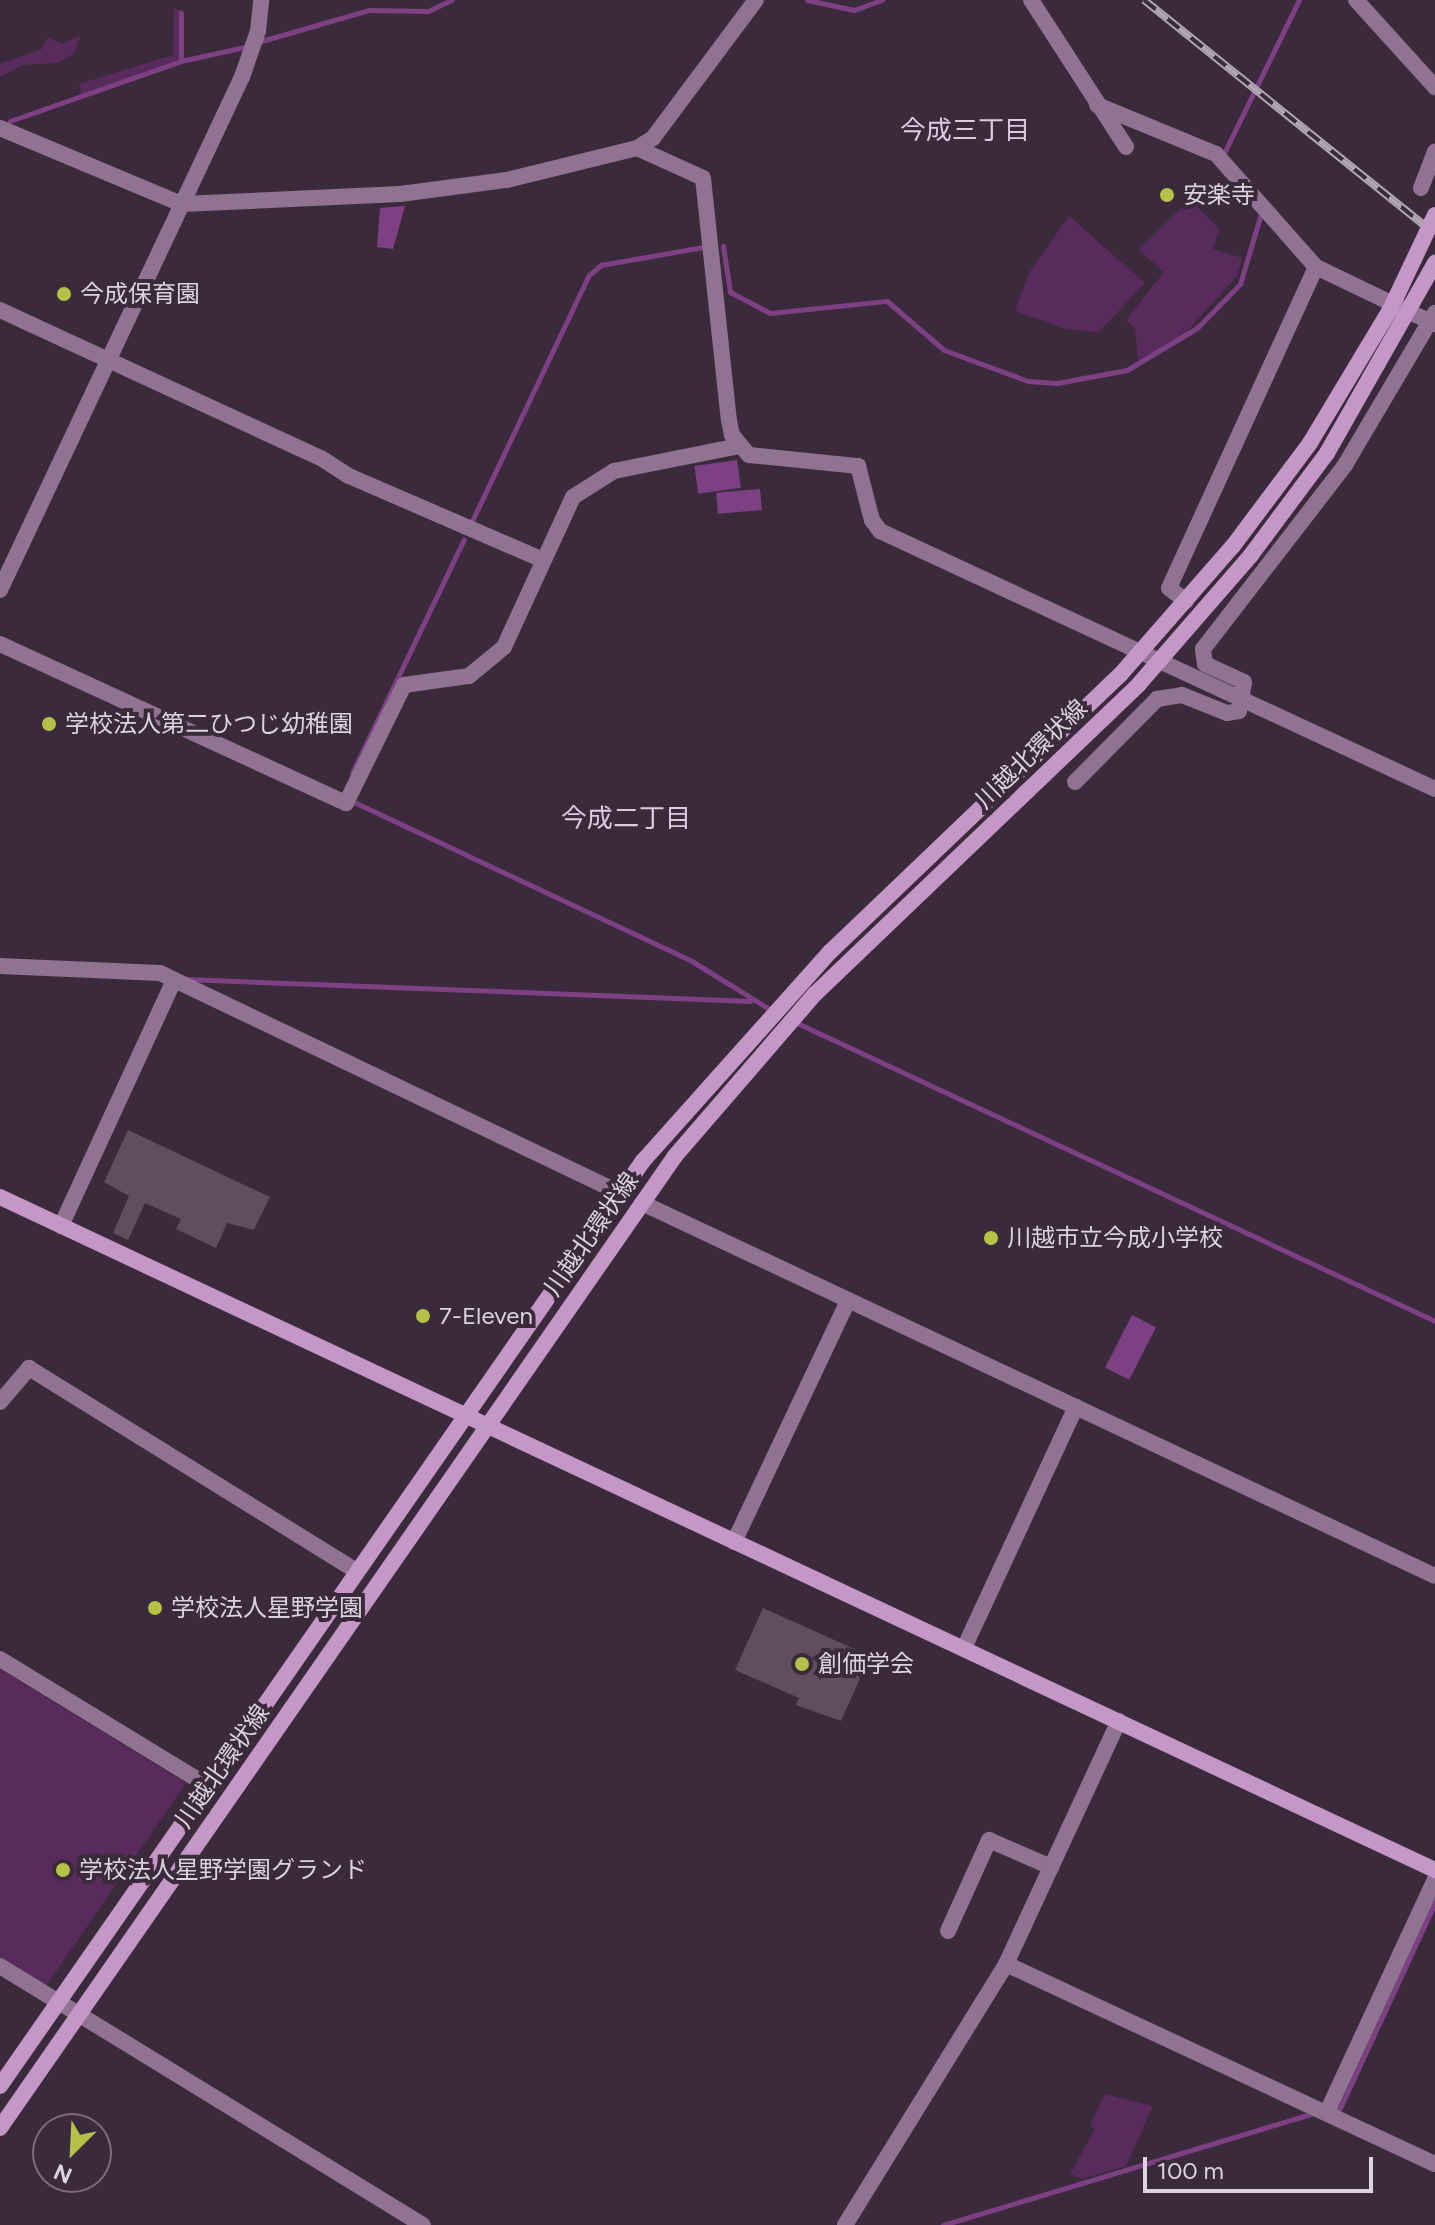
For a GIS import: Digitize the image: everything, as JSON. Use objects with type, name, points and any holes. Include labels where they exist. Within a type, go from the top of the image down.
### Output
[{"type":"main road","name":"川越北環状線","points":[[0,2086],[355,1570],[620,1193],[731,1056],[831,951],[1139,654],[1186,601],[1310,443],[1390,310],[1435,215]]},
{"type":"main road","name":"川越北環状線","points":[[0,2128],[486,1424],[693,1133],[815,994],[1158,662],[1251,555],[1327,453],[1435,263]]},
{"type":"main road","points":[[0,1197],[1435,1870]]},
{"type":"street","points":[[0,590],[250,56],[258,31],[261,0]]},
{"type":"street","points":[[0,128],[182,204],[400,194],[533,176],[637,148],[666,127],[756,0]]},
{"type":"street","points":[[1031,0],[1126,147]]},
{"type":"street","points":[[1356,0],[1435,87]]},
{"type":"street","points":[[1075,782],[1157,699],[1182,695],[1227,713],[1239,711],[1245,700],[1244,682],[1205,664],[1203,649],[1345,465],[1433,320],[1316,267],[1228,162],[1097,105]]},
{"type":"street","points":[[637,148],[703,178],[729,420],[739,446],[763,459],[858,466],[872,520],[880,531],[1435,789]]},
{"type":"street","points":[[1421,188],[1435,152]]},
{"type":"street","points":[[1186,601],[1169,588],[1316,267]]},
{"type":"street","points":[[0,310],[106,362],[543,560]]},
{"type":"street","points":[[0,644],[346,803],[404,685],[456,681],[495,658],[568,503],[600,478],[739,446]]},
{"type":"street","points":[[0,966],[160,973],[173,983],[620,1193]]},
{"type":"street","points":[[61,1226],[173,983]]},
{"type":"street","points":[[642,1203],[1435,1576]]},
{"type":"street","points":[[734,1542],[848,1301]]},
{"type":"street","points":[[0,1402],[29,1368],[355,1570]]},
{"type":"street","points":[[964,1648],[1076,1407]]},
{"type":"street","points":[[0,1659],[208,1786]]},
{"type":"street","points":[[845,2225],[1006,1964],[1119,1721]]},
{"type":"street","points":[[948,1931],[989,1840],[1051,1867]]},
{"type":"street","points":[[1327,2112],[1435,1879]]},
{"type":"street","points":[[1006,1964],[1435,2164]]},
{"type":"street","points":[[0,1966],[400,2219],[423,2225]]},
{"type":"shaded area","points":[[174,9],[182,10],[180,59],[82,98],[79,84],[173,55]]},
{"type":"shaded area","points":[[80,36],[74,54],[57,63],[23,65],[0,77],[0,64],[42,49],[48,37],[62,44]]},
{"type":"shaded area","points":[[1190,199],[1219,229],[1213,249],[1242,258],[1237,276],[1181,338],[1138,361],[1135,328],[1126,320],[1164,272],[1139,250]]},
{"type":"shaded area","points":[[405,206],[393,249],[377,247],[380,208]]},
{"type":"shaded area","points":[[1069,216],[1145,283],[1099,332],[1065,329],[1015,311],[1029,273]]},
{"type":"shaded area","points":[[737,460],[741,488],[698,494],[694,466]]},
{"type":"shaded area","points":[[760,489],[762,510],[718,514],[716,493]]},
{"type":"shaded area","points":[[1132,1315],[1156,1327],[1129,1380],[1105,1368]]},
{"type":"shaded area","name":"学校法人星野学園グランド","points":[[0,1669],[186,1783],[46,1986],[0,1957]]},
{"type":"shaded area","points":[[1105,2094],[1153,2106],[1126,2166],[1082,2179],[1070,2174],[1095,2129],[1090,2126]]},
{"type":"building","points":[[128,1130],[270,1197],[254,1230],[227,1223],[216,1248],[176,1229],[181,1219],[145,1203],[128,1240],[113,1233],[129,1196],[104,1182]]},
{"type":"building","name":"創価学会","points":[[763,1608],[870,1656],[841,1721],[796,1705],[799,1698],[735,1670]]},
{"type":"waterway","points":[[258,42],[369,10],[428,11],[452,0]]},
{"type":"waterway","points":[[807,0],[854,10],[882,0]]},
{"type":"waterway","points":[[1225,151],[1299,0]]},
{"type":"waterway","points":[[181,13],[181,61]]},
{"type":"waterway","points":[[10,121],[181,61],[249,46]]},
{"type":"waterway","points":[[723,246],[730,292],[770,313],[887,301],[944,350],[1028,381],[1057,383],[1127,370],[1197,328],[1240,284],[1262,210]]},
{"type":"waterway","points":[[472,521],[589,275],[601,265],[703,247]]},
{"type":"waterway","points":[[352,773],[464,539]]},
{"type":"waterway","points":[[356,803],[690,960],[771,1010]]},
{"type":"waterway","points":[[186,979],[751,1001]]},
{"type":"waterway","points":[[795,1022],[1435,1321]]},
{"type":"waterway","points":[[1331,2110],[1340,2108],[1435,1902]]},
{"type":"waterway","points":[[943,2225],[1313,2113]]},
{"type":"railway","points":[[1144,0],[1435,234]]},
{"type":"place","name":"安楽寺","points":[[1167,195]]},
{"type":"place","name":"今成保育園","points":[[64,294]]},
{"type":"place","name":"学校法人第二ひつじ幼稚園","points":[[49,724]]},
{"type":"place","name":"川越市立今成小学校","points":[[991,1238]]},
{"type":"place","name":"7-Eleven","points":[[423,1316]]},
{"type":"place","name":"学校法人星野学園","points":[[155,1608]]},
{"type":"place","name":"創価学会","points":[[802,1664]]},
{"type":"place","name":"学校法人星野学園グランド","points":[[63,1870]]},
{"type":"district","name":"今成三丁目","points":[[965,131]]},
{"type":"district","name":"今成二丁目","points":[[626,819]]}]
